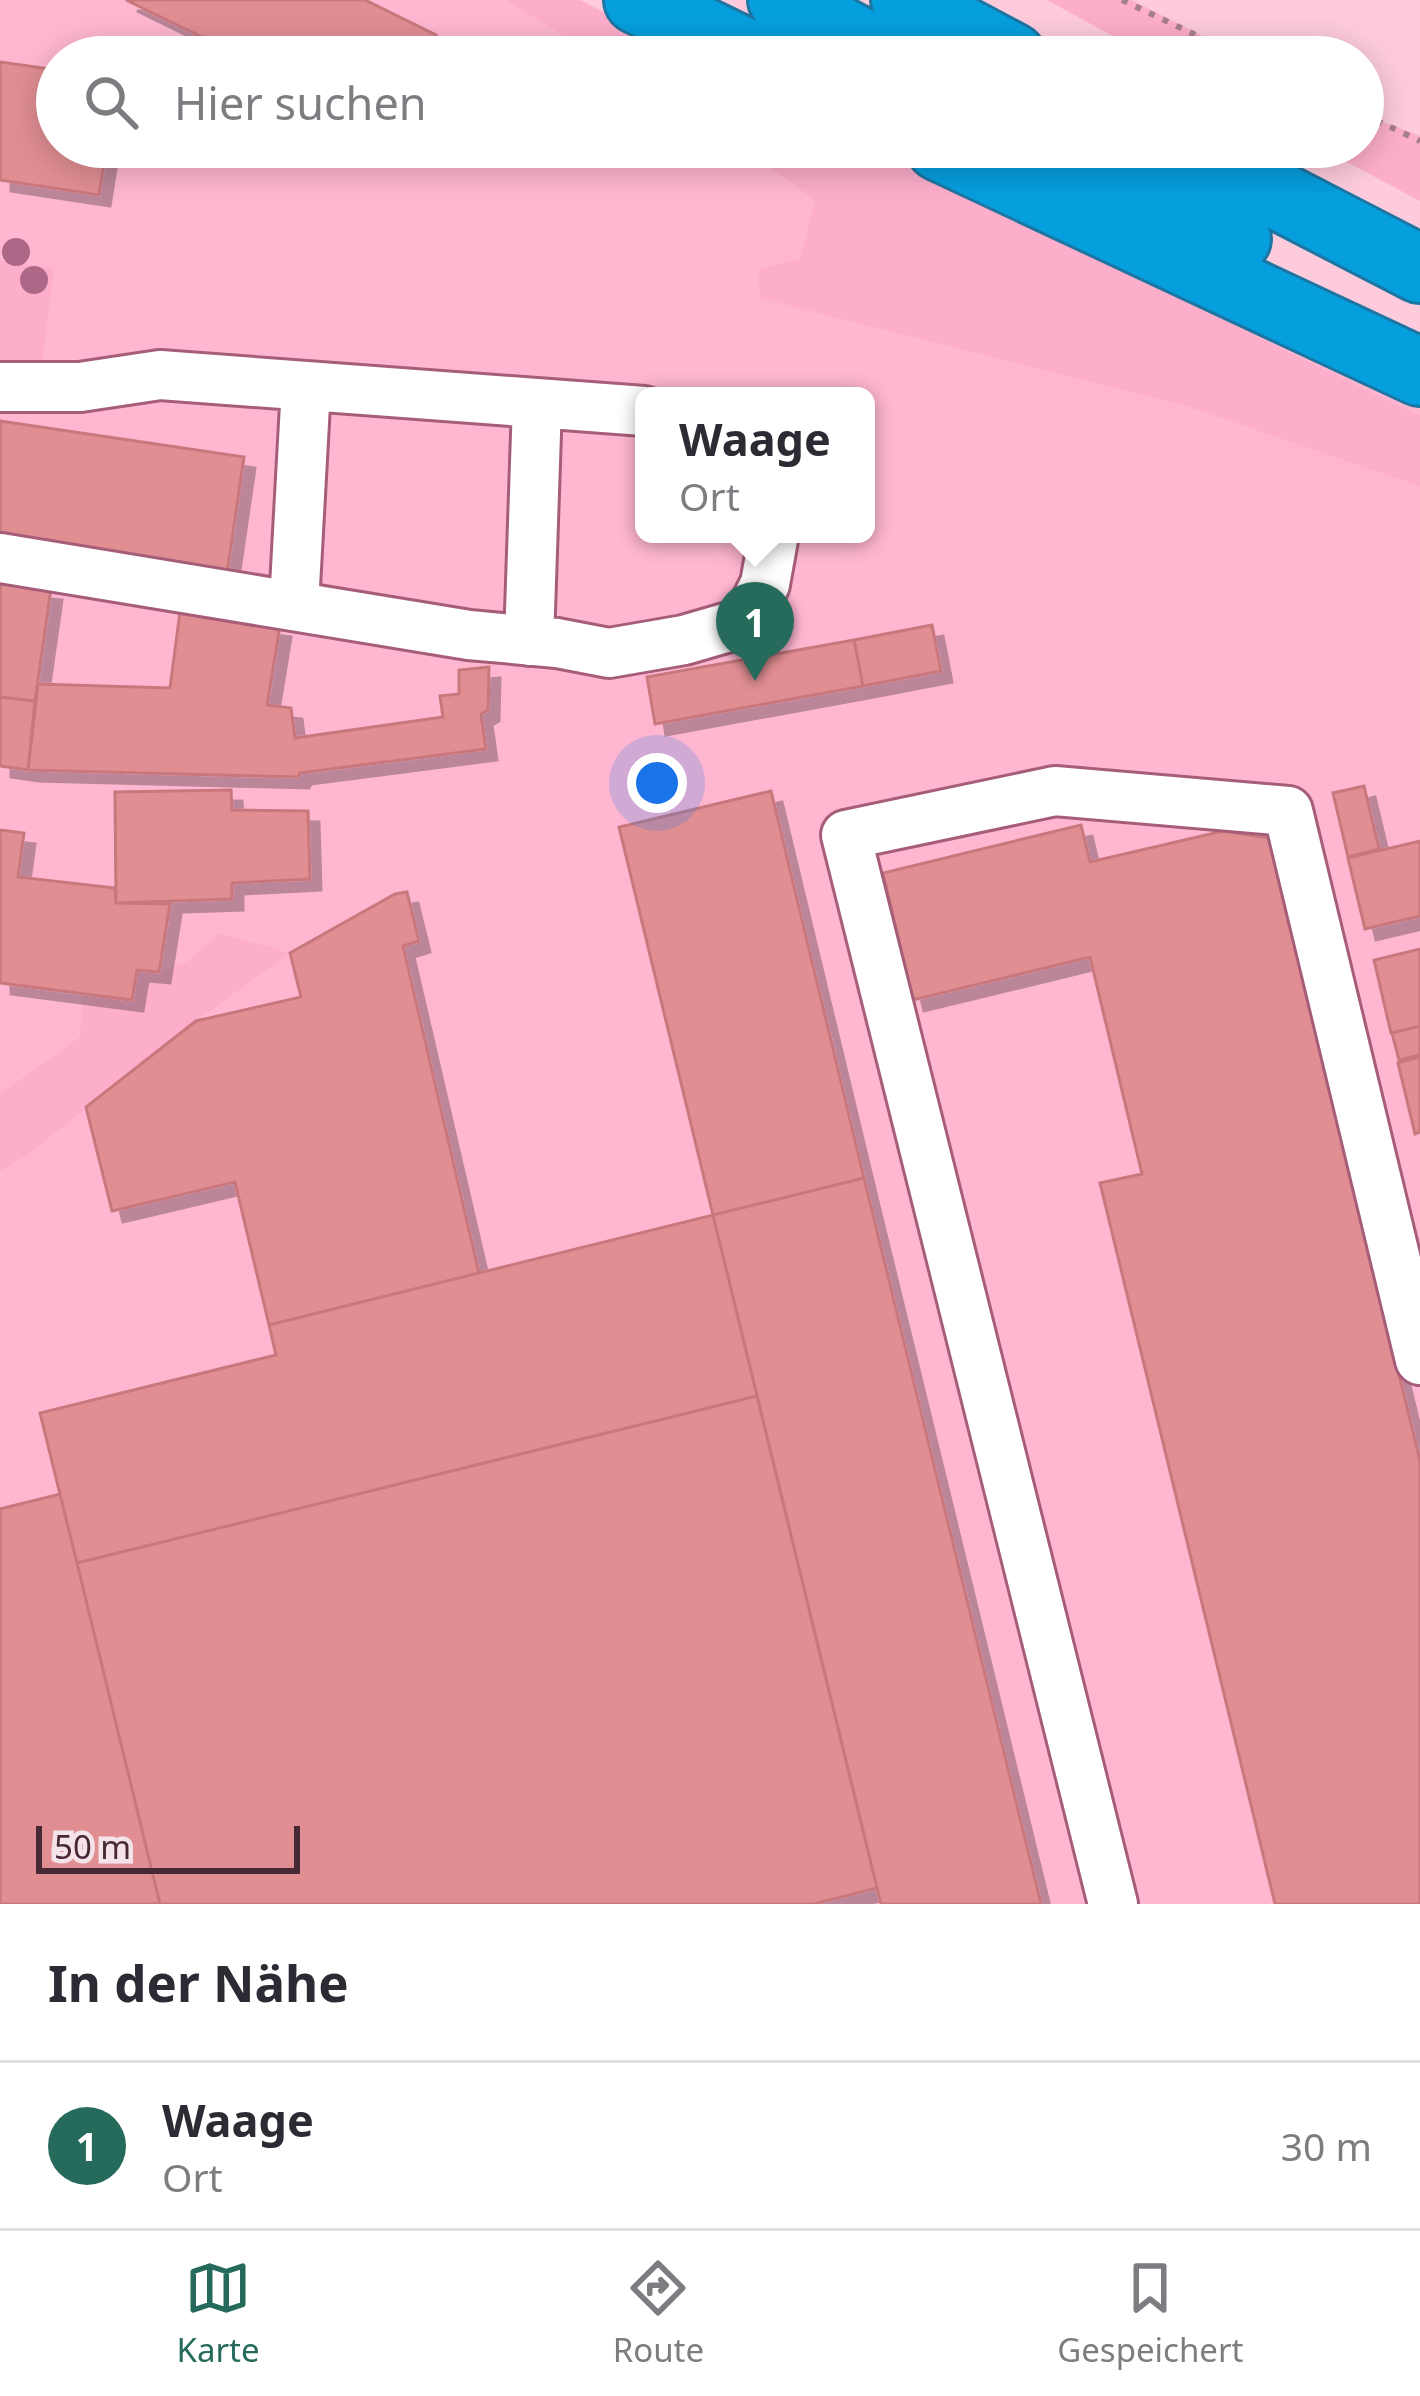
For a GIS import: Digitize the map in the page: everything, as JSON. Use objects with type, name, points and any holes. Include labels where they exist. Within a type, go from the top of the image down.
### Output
[{"type":"highway","points":[[638,0],[711,36]]},
{"type":"highway","points":[[782,0],[850,36]]},
{"type":"highway","points":[[905,0],[973,36]]},
{"type":"highway","points":[[960,0],[1006,36]]},
{"type":"highway","points":[[985,168],[1420,372]]},
{"type":"highway","points":[[1100,168],[1420,334]]},
{"type":"highway","points":[[1225,168],[1420,269]]},
{"type":"lane","points":[[0,387],[80,387],[160,375],[635,410]]},
{"type":"lane","points":[[294,604],[306,386]]},
{"type":"lane","points":[[529,641],[537,404]]},
{"type":"lane","points":[[0,558],[469,635],[608,653],[684,640],[746,622],[765,584],[772,543]]},
{"type":"lane","points":[[1113,1904],[847,836],[1055,791],[1288,811],[1420,1360]]},
{"type":"path","points":[[1122,0],[1198,36]]},
{"type":"path","points":[[1384,124],[1420,141]]},
{"type":"shaded area","points":[[0,0],[573,0],[651,36],[36,36],[36,168],[932,168],[1420,409],[1420,1904],[0,1904]]},
{"type":"shaded area","points":[[506,0],[580,0],[651,36],[565,36]]},
{"type":"shaded area","points":[[1047,0],[1131,0],[1202,36],[1113,36]]},
{"type":"shaded area","points":[[1384,122],[1420,136],[1420,201],[1358,168],[1384,168]]},
{"type":"shaded area","points":[[770,168],[910,168],[1420,416],[1420,486],[1189,407],[760,298],[758,270],[801,258],[815,200]]},
{"type":"shaded area","points":[[0,261],[54,268],[41,372],[0,368]]},
{"type":"shaded area","points":[[219,933],[290,953],[29,1154],[0,1171],[0,1094],[80,1037],[83,993],[137,970],[159,972],[189,961]]},
{"type":"building","points":[[126,0],[365,0],[436,35],[436,36],[200,36]]},
{"type":"building","points":[[0,62],[36,67],[36,168],[103,168],[99,195],[0,180]]},
{"type":"building","points":[[0,421],[244,457],[226,580],[0,544]]},
{"type":"building","points":[[0,584],[51,589],[35,701],[0,697]]},
{"type":"building","points":[[180,612],[280,626],[267,705],[291,708],[295,738],[443,717],[440,696],[459,694],[459,670],[489,667],[488,710],[481,714],[486,749],[300,773],[298,777],[28,770],[38,684],[170,688]]},
{"type":"building","points":[[932,625],[941,671],[863,686],[854,640]]},
{"type":"building","points":[[854,640],[863,686],[655,724],[647,677]]},
{"type":"building","points":[[0,697],[35,701],[28,770],[0,766]]},
{"type":"building","points":[[1364,786],[1379,849],[1348,857],[1333,793]]},
{"type":"building","points":[[231,790],[232,810],[308,811],[310,879],[232,883],[232,899],[116,903],[115,792]]},
{"type":"building","points":[[771,791],[864,1178],[713,1215],[619,827]]},
{"type":"building","points":[[1081,825],[1090,862],[1223,831],[1269,838],[1420,1461],[1420,1904],[1275,1904],[1100,1183],[1142,1174],[1090,957],[913,1000],[883,873]]},
{"type":"building","points":[[0,830],[24,833],[18,877],[115,888],[116,903],[170,904],[159,972],[137,970],[132,1000],[0,983]]},
{"type":"building","points":[[1420,841],[1420,916],[1365,929],[1348,858]]},
{"type":"building","points":[[407,892],[419,941],[403,946],[479,1273],[269,1325],[235,1182],[112,1211],[86,1107],[196,1021],[301,997],[290,953],[395,894]]},
{"type":"building","points":[[1420,949],[1420,1026],[1391,1033],[1374,960]]},
{"type":"building","points":[[1420,1026],[1420,1055],[1399,1060],[1392,1033]]},
{"type":"building","points":[[1420,1057],[1420,1132],[1415,1134],[1398,1063]]},
{"type":"building","points":[[864,1178],[1041,1904],[881,1904],[713,1215]]},
{"type":"building","points":[[713,1215],[757,1396],[77,1563],[40,1413],[276,1355],[269,1325]]},
{"type":"building","points":[[757,1396],[877,1888],[814,1904],[160,1904],[77,1563]]},
{"type":"building","points":[[60,1494],[160,1904],[0,1904],[0,1509]]},
{"type":"place","name":"Waage","points":[[755,681]]}]
